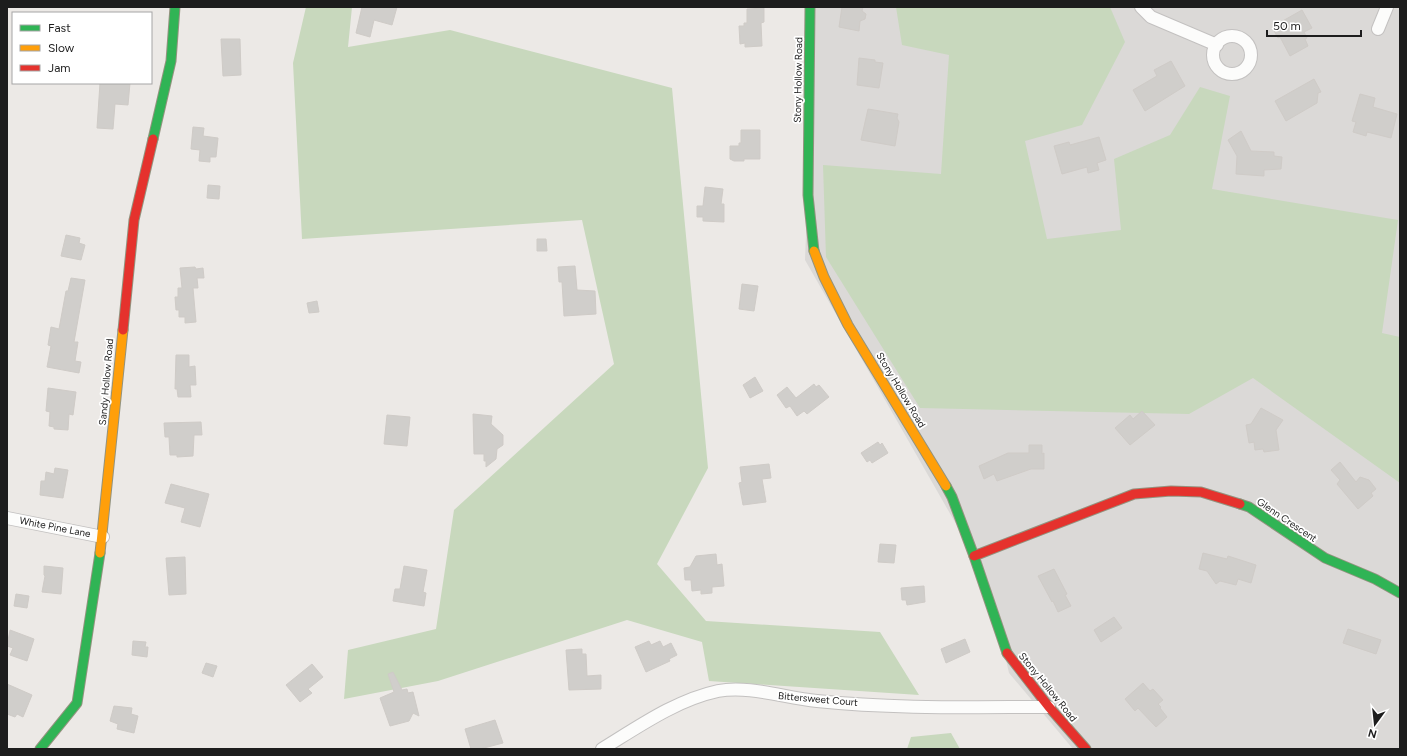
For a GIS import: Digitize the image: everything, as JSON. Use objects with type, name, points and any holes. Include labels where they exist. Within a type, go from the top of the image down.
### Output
[{"type":"street","name":"Sandy Hollow Road","points":[[40,749],[77,703],[103,537],[134,220],[172,61],[175,7]]},
{"type":"street","name":"Stony Hollow Road","points":[[810,7],[808,195],[813,248],[824,277],[848,325],[901,410],[952,497],[974,556],[1006,653],[1086,749]]},
{"type":"street","points":[[1141,7],[1151,17],[1217,45]]},
{"type":"street","points":[[1378,29],[1387,7]]},
{"type":"street","name":"Glenn Crescent","points":[[974,556],[1134,494],[1171,491],[1201,492],[1249,507],[1325,558],[1375,579],[1400,593]]},
{"type":"street","name":"White Pine Lane","points":[[7,518],[103,537]]},
{"type":"street","name":"Bittersweet Court","points":[[602,749],[646,722],[688,700],[725,690],[744,689],[817,701],[909,706],[1050,707]]},
{"type":"shaded area","points":[[815,7],[1400,7],[1400,749],[1073,749],[1009,673],[988,580],[805,260]]},
{"type":"green space","points":[[306,7],[352,7],[348,47],[450,30],[672,88],[708,468],[657,564],[706,621],[880,632],[919,695],[709,681],[702,642],[627,620],[438,681],[344,699],[348,650],[436,629],[454,510],[614,364],[582,220],[302,239],[293,63]]},
{"type":"green space","points":[[896,7],[1110,7],[1125,42],[1082,125],[1025,141],[1047,239],[1121,230],[1114,159],[1170,135],[1200,87],[1230,96],[1212,189],[1398,220],[1382,333],[1400,337],[1400,483],[1253,378],[1189,414],[920,408],[826,257],[823,165],[941,174],[949,55],[902,45]]},
{"type":"green space","points":[[951,733],[960,749],[907,749],[911,737]]},
{"type":"building","points":[[362,7],[397,7],[392,25],[374,20],[370,37],[356,33]]},
{"type":"building","points":[[842,7],[863,7],[862,11],[866,14],[865,19],[860,21],[859,31],[839,27]]},
{"type":"building","points":[[764,8],[764,22],[761,23],[762,46],[745,47],[745,43],[740,44],[739,26],[744,26],[744,23],[747,23],[747,9]]},
{"type":"building","points":[[1302,10],[1312,28],[1304,32],[1307,38],[1305,39],[1308,46],[1290,56],[1280,37],[1278,38],[1272,27]]},
{"type":"building","points":[[221,39],[240,39],[241,75],[223,76]]},
{"type":"building","points":[[859,58],[875,60],[875,62],[883,63],[879,88],[857,85]]},
{"type":"building","points":[[1171,61],[1185,86],[1145,111],[1133,90],[1157,76],[1154,70]]},
{"type":"building","points":[[1314,79],[1321,92],[1318,93],[1317,103],[1286,121],[1275,101]]},
{"type":"building","points":[[100,84],[130,84],[128,105],[115,104],[113,129],[97,128]]},
{"type":"building","points":[[1360,94],[1375,98],[1373,107],[1397,114],[1391,138],[1367,132],[1366,136],[1353,132],[1356,122],[1352,121]]},
{"type":"building","points":[[868,109],[898,114],[897,118],[899,122],[895,146],[861,140]]},
{"type":"building","points":[[193,127],[204,128],[203,136],[218,138],[216,157],[210,157],[210,162],[199,161],[200,150],[191,149]]},
{"type":"building","points":[[741,130],[760,130],[760,159],[744,159],[744,161],[734,161],[730,159],[730,146],[739,146],[739,143],[741,143]]},
{"type":"building","points":[[1241,131],[1251,151],[1274,152],[1274,156],[1282,157],[1281,169],[1264,170],[1264,176],[1236,174],[1237,156],[1228,140]]},
{"type":"building","points":[[1099,137],[1106,160],[1097,163],[1099,170],[1088,173],[1087,167],[1062,174],[1054,146],[1069,142],[1070,145]]},
{"type":"building","points":[[208,185],[220,186],[219,199],[207,198]]},
{"type":"building","points":[[705,187],[723,189],[721,204],[724,204],[724,222],[703,221],[703,217],[697,217],[697,206],[703,206]]},
{"type":"building","points":[[66,235],[80,238],[79,243],[85,245],[81,260],[61,256]]},
{"type":"building","points":[[537,239],[546,239],[547,251],[537,251]]},
{"type":"building","points":[[575,266],[577,290],[595,291],[596,314],[564,316],[562,282],[559,282],[558,267]]},
{"type":"building","points":[[195,267],[196,269],[203,268],[204,278],[197,278],[198,288],[193,288],[196,322],[185,323],[185,317],[179,317],[179,310],[176,310],[175,297],[178,297],[178,288],[182,288],[180,268]]},
{"type":"building","points":[[71,278],[85,280],[74,342],[78,342],[75,361],[81,362],[79,373],[47,367],[51,346],[48,345],[51,327],[59,329],[66,291],[68,291]]},
{"type":"building","points":[[742,284],[758,286],[754,311],[739,309]]},
{"type":"building","points":[[317,301],[319,312],[309,313],[307,303]]},
{"type":"building","points":[[176,355],[189,355],[189,367],[195,366],[196,385],[190,385],[191,397],[178,397],[177,389],[175,389]]},
{"type":"building","points":[[755,377],[763,391],[750,398],[743,385]]},
{"type":"building","points":[[814,384],[816,387],[819,385],[829,397],[807,414],[804,411],[797,416],[790,406],[786,408],[777,395],[787,387],[796,398]]},
{"type":"building","points":[[48,388],[76,392],[73,415],[69,414],[68,430],[54,429],[54,427],[49,426],[50,412],[46,411]]},
{"type":"building","points":[[1261,408],[1283,420],[1276,430],[1279,450],[1264,452],[1263,449],[1255,450],[1254,442],[1249,443],[1246,425],[1251,424]]},
{"type":"building","points":[[1142,411],[1155,425],[1130,445],[1115,428],[1130,415],[1133,419]]},
{"type":"building","points":[[473,414],[492,416],[491,424],[503,435],[503,445],[497,449],[496,459],[486,467],[484,454],[474,454]]},
{"type":"building","points":[[387,415],[410,417],[407,446],[384,444]]},
{"type":"building","points":[[201,422],[202,435],[194,435],[193,456],[177,457],[177,455],[170,455],[169,437],[165,437],[164,423]]},
{"type":"building","points":[[878,442],[880,445],[882,443],[888,453],[872,463],[870,460],[867,462],[861,453]]},
{"type":"building","points":[[1029,445],[1042,445],[1042,454],[1044,453],[1044,469],[1031,469],[997,481],[994,474],[984,479],[979,466],[1008,453],[1029,453]]},
{"type":"building","points":[[1340,462],[1356,482],[1360,477],[1369,480],[1376,489],[1371,493],[1373,496],[1358,509],[1337,484],[1340,480],[1331,470]]},
{"type":"building","points":[[769,464],[771,478],[762,479],[766,502],[743,505],[739,483],[742,482],[740,467]]},
{"type":"building","points":[[55,468],[68,470],[63,498],[40,495],[41,481],[45,481],[46,472],[54,474]]},
{"type":"building","points":[[171,484],[209,494],[200,527],[181,522],[185,508],[165,503]]},
{"type":"building","points":[[880,544],[896,545],[894,563],[878,562]]},
{"type":"building","points":[[1203,553],[1227,559],[1228,556],[1256,565],[1251,583],[1238,579],[1236,585],[1220,581],[1216,584],[1207,571],[1199,569]]},
{"type":"building","points":[[716,554],[717,565],[722,564],[724,586],[712,587],[712,593],[701,594],[701,590],[692,591],[691,580],[685,580],[684,568],[690,567],[696,556]]},
{"type":"building","points":[[185,557],[186,594],[169,595],[166,558]]},
{"type":"building","points":[[44,566],[63,568],[61,594],[42,592],[45,576]]},
{"type":"building","points":[[404,566],[427,570],[423,592],[426,593],[424,606],[393,601],[395,589],[400,589]]},
{"type":"building","points":[[1054,569],[1067,594],[1065,595],[1071,606],[1058,612],[1038,576]]},
{"type":"building","points":[[924,586],[925,602],[907,605],[906,600],[902,600],[901,588]]},
{"type":"building","points":[[16,594],[29,596],[27,608],[14,606]]},
{"type":"building","points":[[1114,617],[1122,628],[1101,642],[1094,630]]},
{"type":"building","points":[[1348,629],[1381,640],[1376,654],[1343,643]]},
{"type":"building","points":[[10,630],[34,639],[27,661],[10,655],[13,648],[7,646]]},
{"type":"building","points":[[965,639],[970,652],[946,663],[941,649]]},
{"type":"building","points":[[133,641],[146,642],[145,647],[148,647],[147,657],[132,655]]},
{"type":"building","points":[[649,641],[651,645],[660,641],[663,647],[671,643],[677,655],[669,659],[670,661],[646,672],[635,647]]},
{"type":"building","points":[[582,649],[582,654],[586,654],[587,676],[601,675],[601,689],[569,690],[566,650]]},
{"type":"building","points":[[206,663],[217,666],[213,677],[202,673]]},
{"type":"building","points":[[312,664],[323,677],[308,689],[312,693],[300,702],[286,685]]},
{"type":"building","points":[[393,672],[402,690],[407,689],[408,693],[413,692],[419,716],[413,713],[409,721],[390,726],[380,698],[394,692],[388,674]]},
{"type":"building","points":[[1143,683],[1150,691],[1153,689],[1163,700],[1158,704],[1167,717],[1156,727],[1138,708],[1135,711],[1125,699]]},
{"type":"building","points":[[7,684],[32,695],[23,717],[17,714],[15,717],[7,714]]},
{"type":"building","points":[[114,706],[132,708],[131,714],[138,716],[134,733],[117,729],[118,724],[110,721]]},
{"type":"building","points":[[495,720],[503,743],[480,749],[471,749],[465,729]]},
{"type":"traffic: fast","points":[[153,139],[171,61],[175,7]]},
{"type":"traffic: fast","points":[[810,7],[808,195],[814,251]]},
{"type":"traffic: fast","points":[[946,486],[952,497],[974,556],[1007,653]]},
{"type":"traffic: fast","points":[[1240,504],[1249,507],[1325,558],[1375,579],[1400,593]]},
{"type":"traffic: fast","points":[[40,749],[77,703],[100,553]]},
{"type":"traffic: slow","points":[[814,251],[824,277],[848,325],[946,486]]},
{"type":"traffic: slow","points":[[100,553],[123,330]]},
{"type":"traffic: jam","points":[[123,330],[134,220],[153,139]]},
{"type":"traffic: jam","points":[[974,556],[1134,494],[1171,491],[1201,492],[1240,504]]},
{"type":"traffic: jam","points":[[1007,653],[1049,707],[1086,749]]}]
